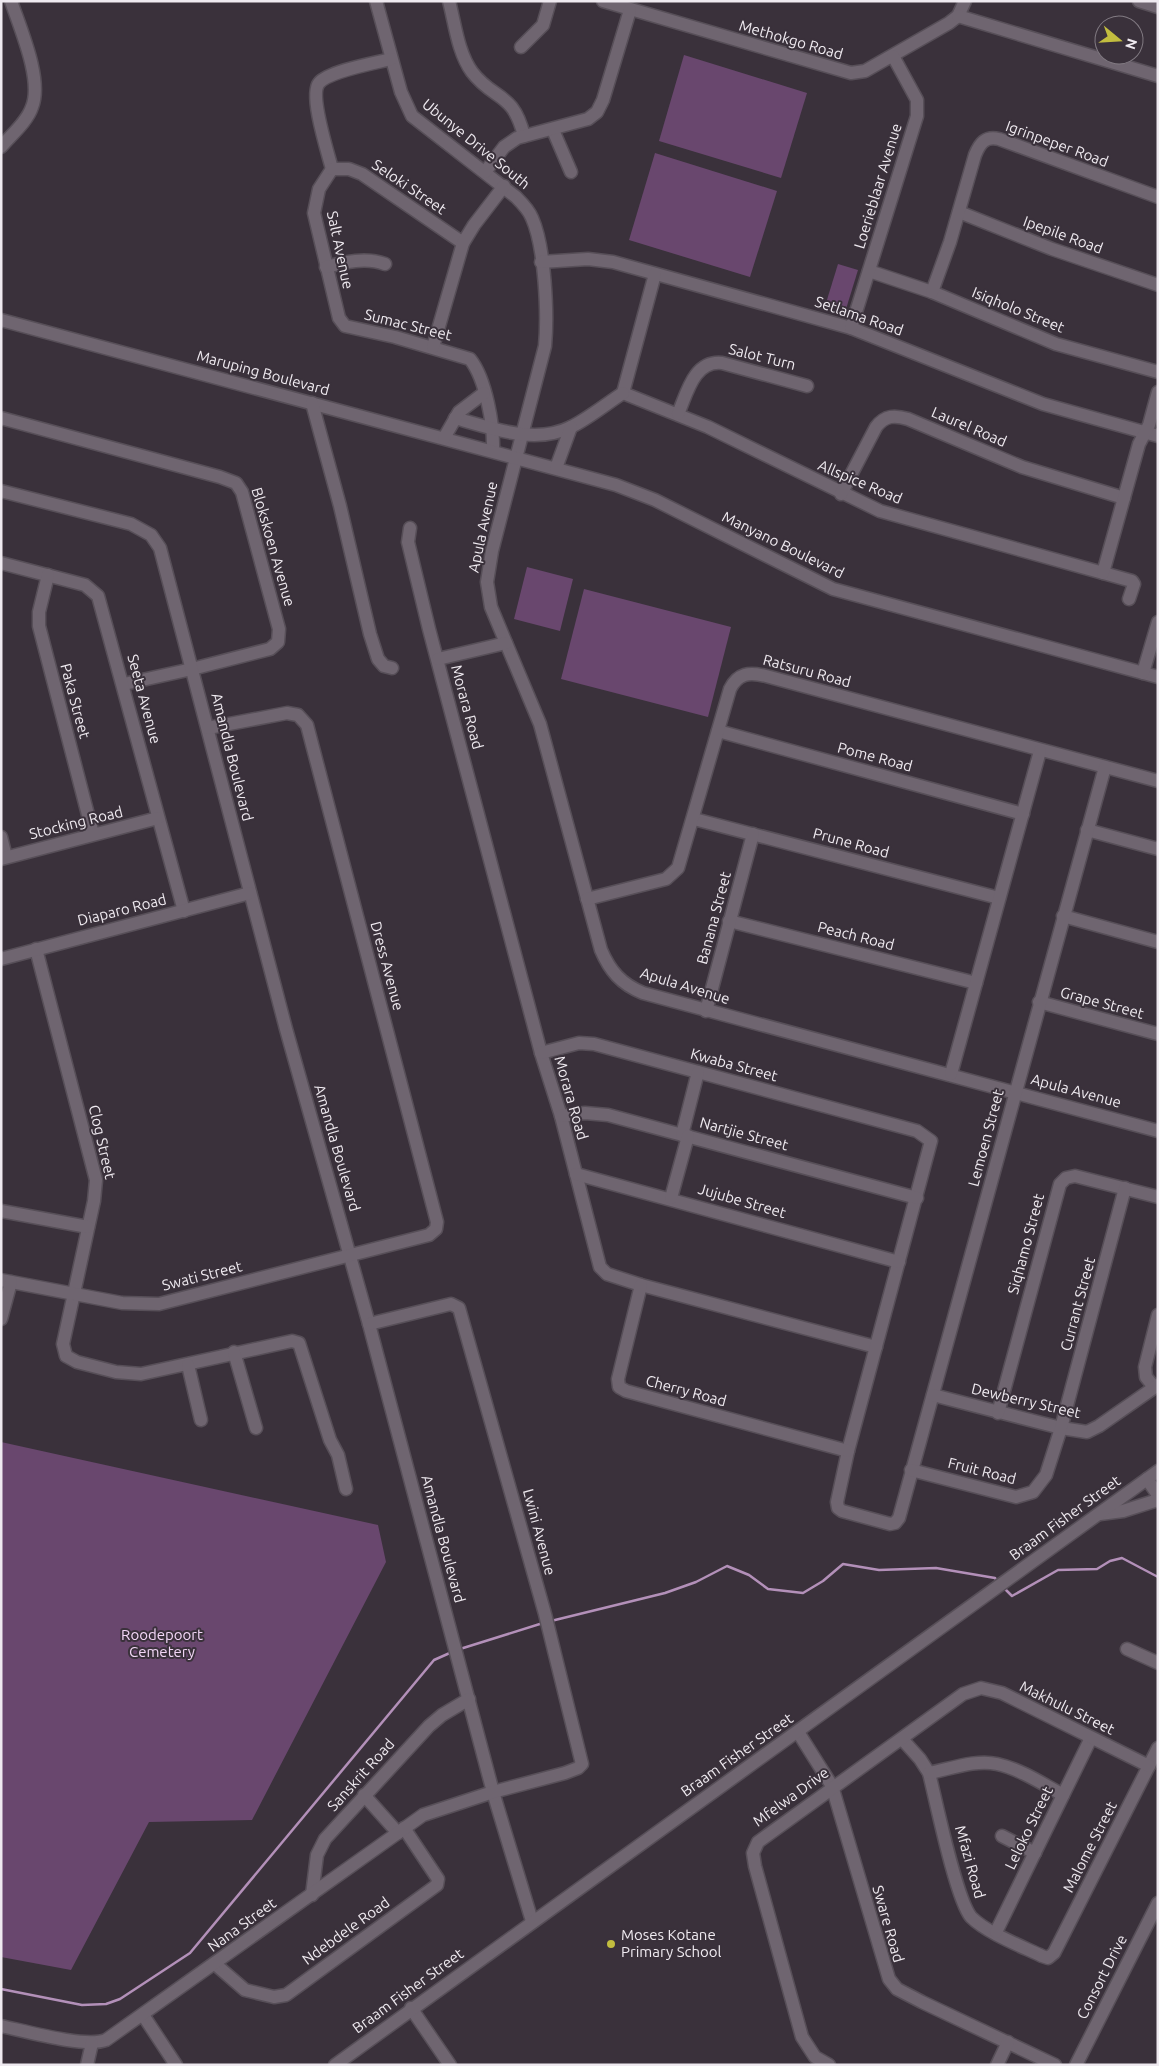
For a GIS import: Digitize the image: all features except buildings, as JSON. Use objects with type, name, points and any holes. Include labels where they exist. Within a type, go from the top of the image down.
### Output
[{"type":"street","points":[[1,147],[26,118],[32,108],[36,95],[31,65],[10,1]]},
{"type":"street","name":"Ubunye Drive South","points":[[376,1],[404,101],[412,116],[504,186],[523,203],[532,217],[537,234],[541,262],[546,324],[545,346],[516,458]]},
{"type":"street","points":[[449,1],[467,64],[483,82],[512,105],[517,113],[524,136]]},
{"type":"street","points":[[521,46],[543,24],[550,1]]},
{"type":"street","name":"Methokgo Road","points":[[604,1],[851,73],[865,71],[894,56],[958,16]]},
{"type":"street","points":[[965,1],[958,16],[1158,76]]},
{"type":"street","points":[[1139,1],[1158,7]]},
{"type":"street","points":[[485,172],[504,147],[524,136],[553,130],[588,119],[600,107],[630,10]]},
{"type":"street","name":"Loerieblaar Avenue","points":[[851,328],[918,109],[914,92],[894,56]]},
{"type":"street","points":[[332,169],[316,101],[316,88],[319,83],[332,75],[391,59]]},
{"type":"street","points":[[553,130],[571,172]]},
{"type":"street","name":"Igrinpeper Road","points":[[932,292],[959,212],[977,149],[980,144],[989,138],[998,139],[1158,197]]},
{"type":"street","name":"Seloki Street","points":[[332,169],[349,169],[362,174],[463,243]]},
{"type":"street","name":"Salt Avenue","points":[[332,169],[319,189],[314,206],[315,220],[339,318],[345,326]]},
{"type":"street","points":[[433,347],[463,243],[474,225],[504,186]]},
{"type":"street","name":"Ipepile Road","points":[[959,212],[1060,252],[1158,285]]},
{"type":"street","points":[[326,267],[376,260],[385,264]]},
{"type":"street","name":"Setlama Road","points":[[541,262],[600,260],[851,328],[1043,404],[1158,436]]},
{"type":"street","name":"Isiqholo Street","points":[[869,271],[932,292],[1056,344],[1158,372]]},
{"type":"street","points":[[454,418],[522,434],[552,433],[571,427],[623,393],[655,274]]},
{"type":"street","name":"Maruping Boulevard","points":[[1,320],[516,458]]},
{"type":"street","name":"Sumac Street","points":[[345,326],[463,355],[474,364],[484,393]]},
{"type":"street","name":"Salot Turn","points":[[678,414],[696,374],[710,363],[722,363],[807,386]]},
{"type":"street","points":[[1103,573],[1139,444],[1158,392]]},
{"type":"street","points":[[444,438],[459,412],[484,393],[492,428],[492,451]]},
{"type":"street","name":"Allspice Road","points":[[623,393],[678,414],[841,494],[895,516],[1132,581],[1134,584],[1129,599]]},
{"type":"street","points":[[312,403],[340,506],[370,634],[378,659],[384,666],[392,668]]},
{"type":"street","name":"Laurel Road","points":[[841,494],[876,427],[884,418],[896,416],[908,419],[1022,467],[1124,498]]},
{"type":"street","name":"Blokskoen Avenue","points":[[1,418],[220,477],[239,487],[280,638],[275,646],[270,649],[124,684]]},
{"type":"street","points":[[556,468],[571,427]]},
{"type":"street","name":"Manyano Boulevard","points":[[516,458],[644,494],[833,589],[1158,677]]},
{"type":"street","name":"Apula Avenue","points":[[516,458],[492,551],[487,582],[491,607],[540,724],[587,899],[610,970],[618,978],[643,993],[1158,1131]]},
{"type":"street","name":"Amandla Boulevard","points":[[1,491],[131,524],[151,535],[162,556],[250,893],[369,1324],[493,1792],[532,1921]]},
{"type":"street","name":"Morara Road","points":[[410,528],[408,542],[438,659],[541,1053],[561,1116],[600,1267],[607,1274],[641,1285],[876,1347]]},
{"type":"street","name":"Seeta Avenue","points":[[1,563],[85,585],[96,593],[124,684],[184,911]]},
{"type":"street","name":"Paka Street","points":[[48,575],[39,612],[39,626],[93,834]]},
{"type":"street","points":[[1143,673],[1158,622]]},
{"type":"street","name":"Morara Road","points":[[438,659],[506,643]]},
{"type":"street","name":"Ratsuru Road","points":[[587,899],[658,882],[674,874],[682,860],[733,683],[740,676],[752,673],[1158,781]]},
{"type":"street","name":"Dress Avenue","points":[[208,728],[288,713],[298,715],[307,725],[437,1222],[435,1232],[429,1235],[350,1254]]},
{"type":"street","name":"Pome Road","points":[[718,731],[1023,814]]},
{"type":"street","points":[[950,1074],[1040,751]]},
{"type":"street","name":"Lemoen Street","points":[[848,1451],[837,1502],[838,1508],[842,1511],[890,1524],[896,1523],[899,1518],[1016,1092],[1038,1002],[1105,767]]},
{"type":"street","name":"Stocking Road","points":[[4,858],[158,818]]},
{"type":"street","name":"Prune Road","points":[[694,819],[999,898]]},
{"type":"street","points":[[1087,830],[1158,849]]},
{"type":"street","name":"Banana Street","points":[[706,1011],[753,834]]},
{"type":"street","points":[[1,838],[4,858]]},
{"type":"street","name":"Diaparo Road","points":[[1,959],[250,893]]},
{"type":"street","points":[[1064,916],[1158,942]]},
{"type":"street","name":"Peach Road","points":[[729,921],[976,983]]},
{"type":"street","name":"Clog Street","points":[[36,949],[96,1180],[63,1344],[64,1352],[70,1359],[116,1372],[142,1374],[188,1365]]},
{"type":"street","name":"Grape Street","points":[[1038,1002],[1158,1034]]},
{"type":"street","name":"Kwaba Street","points":[[541,1053],[571,1045],[588,1043],[917,1132],[931,1141],[917,1198]]},
{"type":"street","points":[[671,1198],[698,1072]]},
{"type":"street","name":"Nartjie Street","points":[[561,1116],[585,1113],[600,1114],[917,1198]]},
{"type":"street","name":"Jujube Street","points":[[576,1174],[671,1198],[899,1262]]},
{"type":"street","name":"Siqhamo Street","points":[[998,1413],[1060,1184],[1066,1178],[1075,1176],[1158,1197]]},
{"type":"street","name":"Currant Street","points":[[1061,1428],[1125,1188]]},
{"type":"street","points":[[848,1451],[917,1198]]},
{"type":"street","points":[[1,1211],[88,1226]]},
{"type":"street","name":"Swati Street","points":[[6,1281],[122,1303],[159,1304],[350,1254]]},
{"type":"street","points":[[1,1318],[6,1281]]},
{"type":"street","name":"Cherry Road","points":[[641,1285],[618,1379],[619,1388],[848,1451]]},
{"type":"street","name":"Lwini Avenue","points":[[369,1324],[451,1304],[459,1308],[545,1614],[583,1762],[574,1770],[493,1792]]},
{"type":"street","points":[[1156,1386],[1146,1377],[1145,1367],[1158,1315]]},
{"type":"street","points":[[202,1420],[188,1365],[234,1352],[292,1341],[299,1343],[330,1440],[338,1454],[346,1489]]},
{"type":"street","points":[[234,1352],[256,1428]]},
{"type":"street","name":"Dewberry Street","points":[[933,1395],[998,1413],[1080,1431],[1092,1430],[1156,1386]]},
{"type":"street","name":"Fruit Road","points":[[911,1470],[1008,1496],[1022,1497],[1038,1487],[1046,1475],[1061,1428]]},
{"type":"street","points":[[1152,1475],[1158,1495]]},
{"type":"street","name":"Braam Fisher Street","points":[[335,2065],[411,2008],[798,1732],[1152,1475]]},
{"type":"street","points":[[1098,1514],[1123,1511],[1158,1500]]},
{"type":"street","points":[[1126,1649],[1158,1663]]},
{"type":"street","name":"Makhulu Street","points":[[969,1691],[981,1688],[994,1690],[1149,1766]]},
{"type":"street","name":"Mfelwa Drive","points":[[827,2064],[816,2057],[802,2037],[753,1853],[758,1842],[832,1786],[969,1691]]},
{"type":"street","name":"Sanskrit Road","points":[[312,1895],[315,1864],[321,1844],[429,1726],[469,1699]]},
{"type":"street","name":"Sware Road","points":[[798,1732],[832,1786],[889,1979],[897,1989],[910,1996],[1055,2065]]},
{"type":"street","name":"Leloko Street","points":[[996,1932],[1091,1738]]},
{"type":"street","name":"Mfazi Road","points":[[902,1739],[920,1759],[929,1773],[964,1905],[970,1915],[980,1924],[1048,1958]]},
{"type":"street","name":"Malome Street","points":[[1048,1958],[1054,1952],[1158,1748]]},
{"type":"street","points":[[929,1773],[972,1764],[996,1763],[1022,1773],[1063,1795]]},
{"type":"street","name":"Nana Street","points":[[92,2043],[106,2040],[143,2015],[427,1812],[493,1792]]},
{"type":"street","name":"Ndebdele Road","points":[[215,1964],[245,1990],[274,1997],[286,1995],[437,1885],[438,1879],[401,1830],[364,1795]]},
{"type":"street","points":[[1002,1836],[1035,1853]]},
{"type":"street","name":"Consort Drive","points":[[1076,2065],[1158,1903]]},
{"type":"street","points":[[411,2008],[450,2065]]},
{"type":"street","points":[[143,2015],[176,2065]]},
{"type":"street","points":[[1,2026],[92,2043],[87,2065]]},
{"type":"street","points":[[997,2065],[1008,2042]]},
{"type":"green space","points":[[684,55],[807,93],[781,178],[659,141]]},
{"type":"green space","points":[[655,153],[777,191],[750,277],[629,240]]},
{"type":"green space","points":[[838,264],[858,270],[846,309],[826,303]]},
{"type":"green space","points":[[527,567],[573,579],[560,631],[514,619]]},
{"type":"green space","points":[[584,589],[731,627],[708,717],[561,679]]},
{"type":"green space","name":"Roodepoort Cemetery","points":[[1,1442],[378,1525],[386,1562],[252,1820],[149,1822],[71,1970],[1,1957]]},
{"type":"waterway","points":[[1003,1587],[1012,1596],[1058,1570],[1097,1569],[1110,1561],[1122,1558],[1158,1577]]},
{"type":"waterway","points":[[551,1621],[665,1593],[696,1582],[727,1566],[749,1575],[768,1589],[803,1593],[823,1581],[843,1564],[879,1570],[936,1568],[995,1578],[997,1581]]},
{"type":"waterway","points":[[460,1649],[543,1623]]},
{"type":"waterway","points":[[1,1989],[82,2005],[106,2004],[120,1999],[190,1953],[434,1660],[452,1652]]},
{"type":"place","name":"Moses Kotane Primary School","points":[[611,1944]]}]
